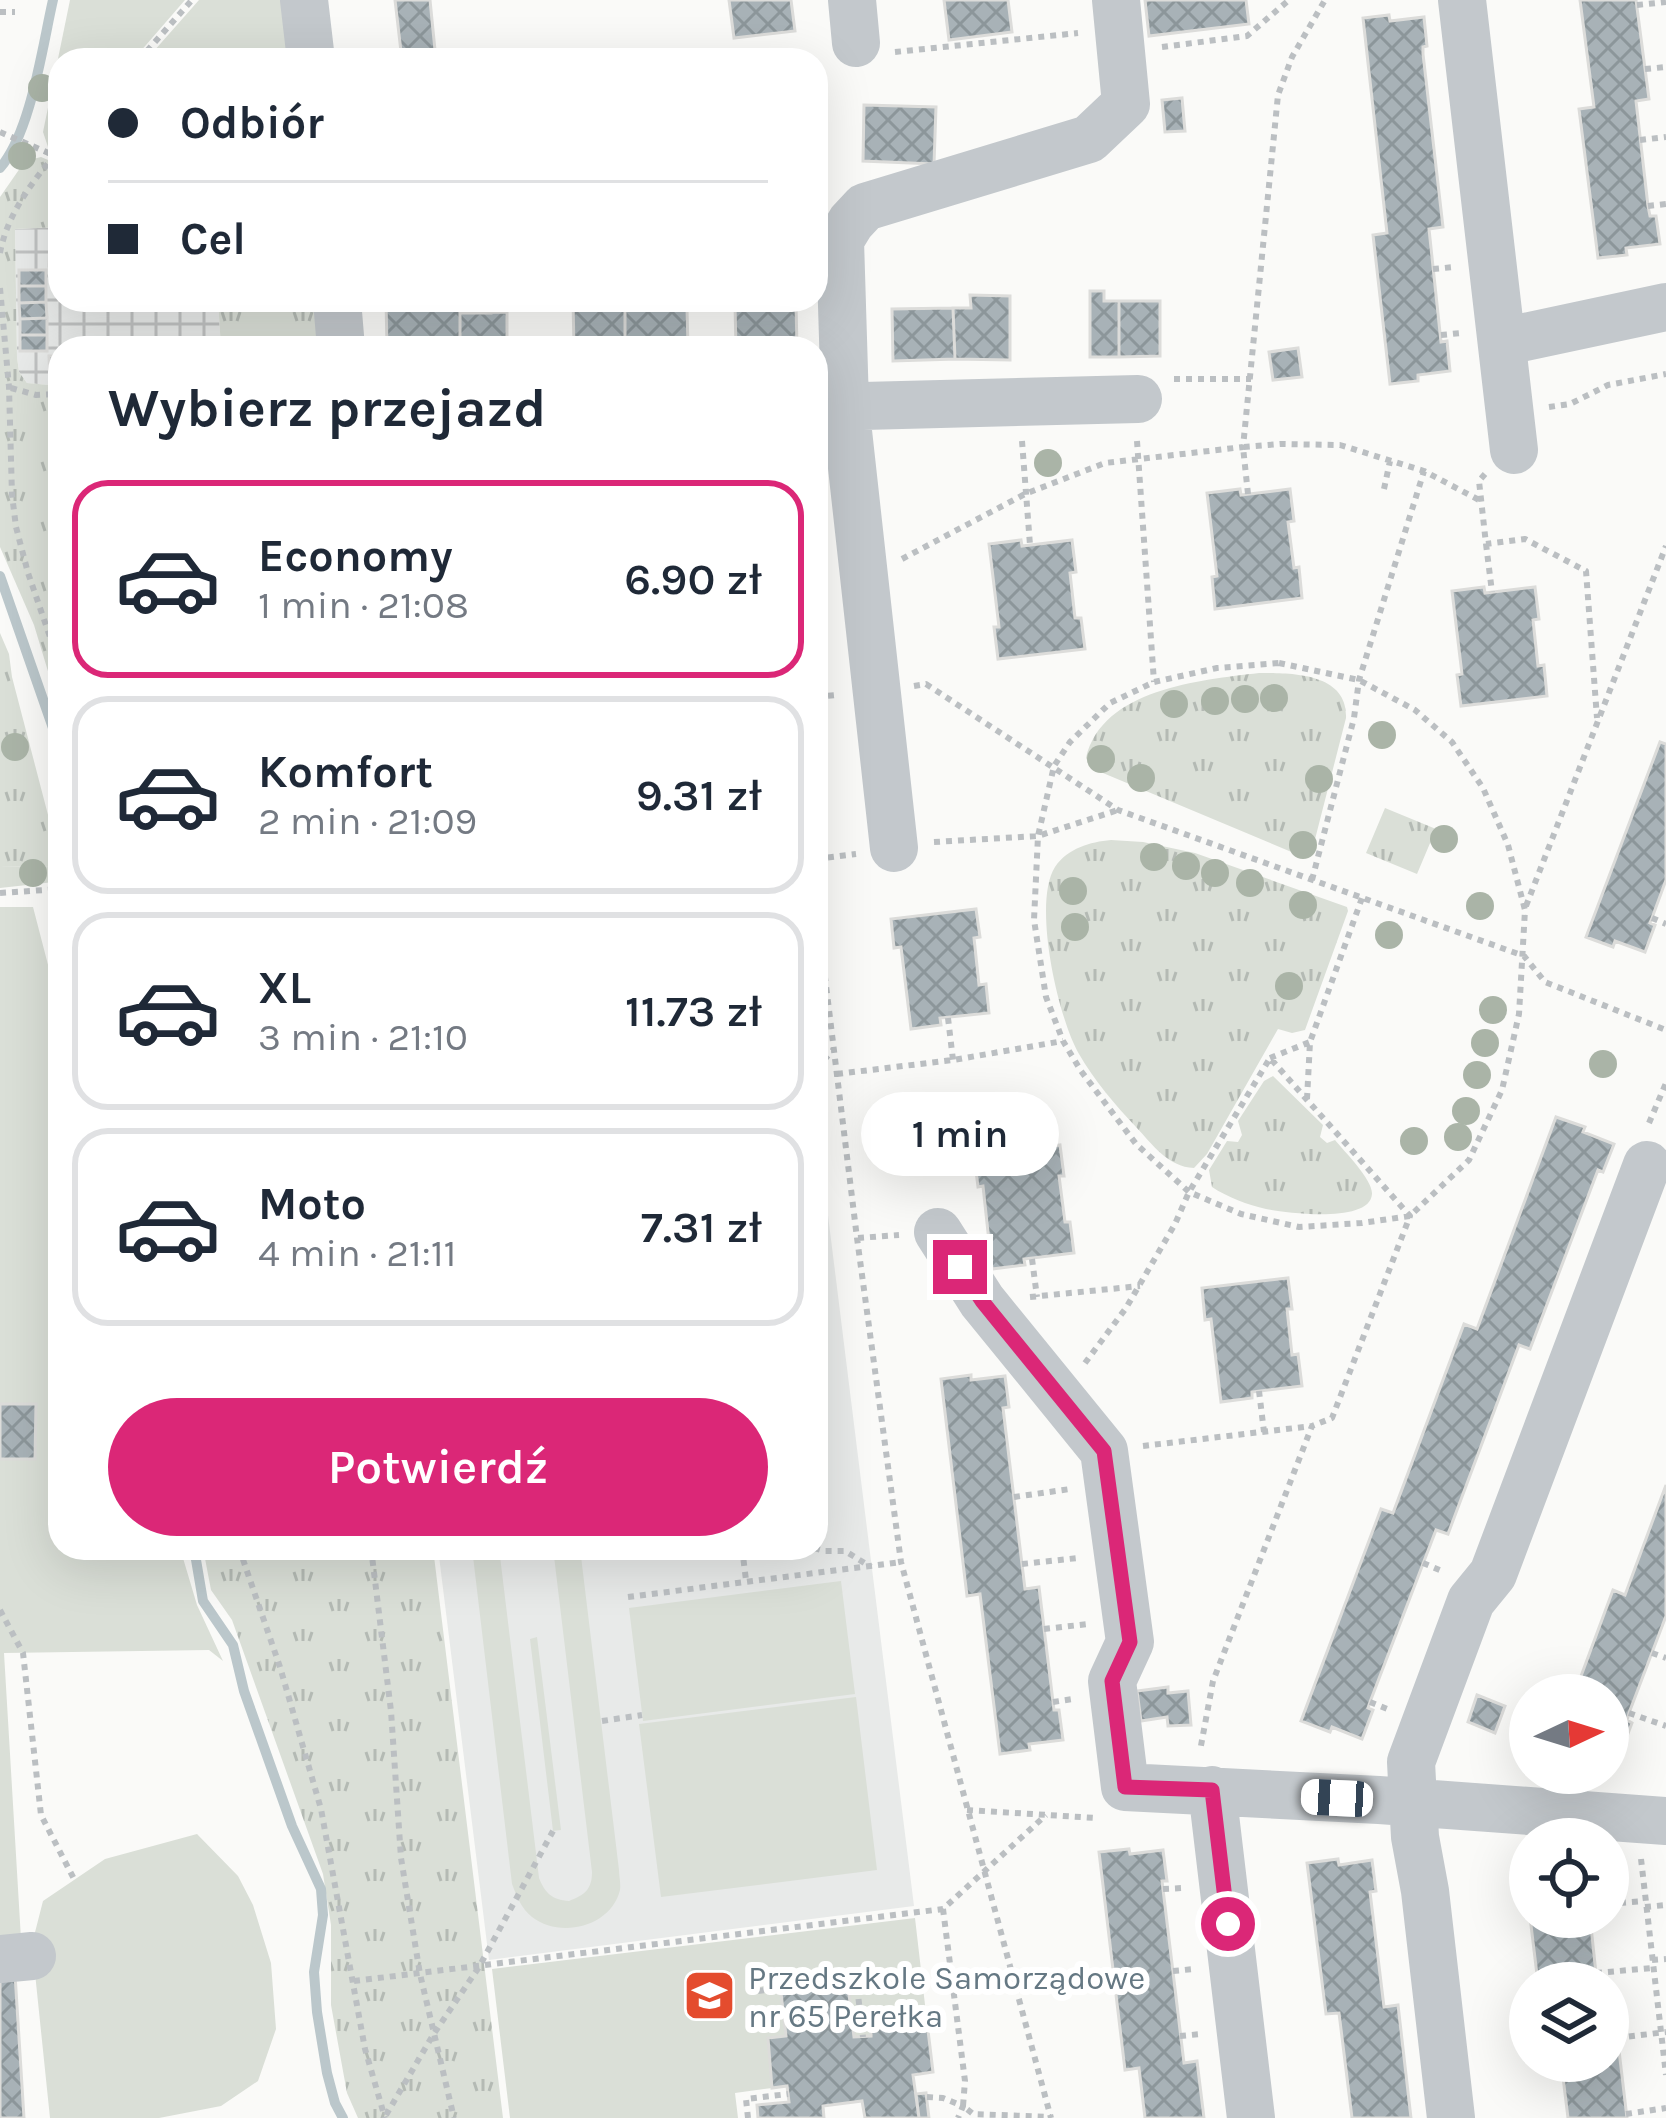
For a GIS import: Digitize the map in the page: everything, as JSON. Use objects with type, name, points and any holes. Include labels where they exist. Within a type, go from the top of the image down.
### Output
[{"type":"street","points":[[304,0],[310,48]]},
{"type":"street","points":[[1462,0],[1512,430]]},
{"type":"street","points":[[894,848],[831,402],[840,240],[865,208],[1089,139],[1126,104],[1128,26]]},
{"type":"street","points":[[1502,342],[1666,307]]},
{"type":"street","points":[[831,402],[863,406],[1138,399]]},
{"type":"street","points":[[1451,2118],[1415,1837],[1412,1762],[1471,1601],[1493,1574],[1647,1165]]},
{"type":"street","points":[[938,1232],[982,1301],[1061,1396],[1106,1468],[1130,1642],[1112,1681],[1125,1787],[1414,1803],[1653,1835]]},
{"type":"street","points":[[1202,1790],[1251,2118]]},
{"type":"path","points":[[150,48],[192,0]]},
{"type":"path","points":[[828,62],[856,39],[899,53],[1128,26],[1246,36],[1289,0]]},
{"type":"path","points":[[1248,494],[1244,447],[1278,94],[1292,57],[1324,0]]},
{"type":"path","points":[[1637,5],[1666,2]]},
{"type":"path","points":[[0,12],[15,12]]},
{"type":"path","points":[[1065,23],[1067,34]]},
{"type":"path","points":[[1645,69],[1666,67]]},
{"type":"path","points":[[0,132],[48,152]]},
{"type":"path","points":[[1640,140],[1666,137]]},
{"type":"path","points":[[0,254],[13,214],[48,167]]},
{"type":"path","points":[[1648,206],[1666,203]]},
{"type":"path","points":[[828,228],[840,240]]},
{"type":"path","points":[[0,288],[16,527],[48,631]]},
{"type":"path","points":[[1492,592],[1479,481],[1512,430],[1608,385],[1666,374]]},
{"type":"path","points":[[1154,682],[1137,460],[1138,399],[1158,380],[1251,379]]},
{"type":"path","points":[[9,387],[48,394]]},
{"type":"path","points":[[1019,402],[1030,545]]},
{"type":"path","points":[[906,557],[1025,494],[1105,463],[1244,447],[1340,445],[1424,471],[1481,501]]},
{"type":"path","points":[[1384,489],[1390,461]]},
{"type":"path","points":[[1312,880],[1354,718],[1359,680],[1424,471]]},
{"type":"path","points":[[1486,544],[1525,539],[1586,571],[1598,722]]},
{"type":"path","points":[[1525,910],[1666,546]]},
{"type":"path","points":[[1014,1496],[1106,1468],[1332,1418],[1410,1216],[1469,1160],[1502,1090],[1519,1014],[1525,910],[1508,844],[1483,788],[1452,742],[1414,710],[1359,680],[1280,663],[1217,668],[1154,682],[1110,703],[1070,742],[1054,766],[1038,836],[1034,920],[1046,997],[1063,1041],[1136,1144],[1190,1192],[1240,1214],[1298,1226],[1410,1216]]},
{"type":"path","points":[[875,692],[926,684],[1118,810],[1524,956],[1545,982],[1666,1030]]},
{"type":"path","points":[[828,858],[926,842],[1038,836],[1118,810]]},
{"type":"path","points":[[0,893],[48,892]]},
{"type":"path","points":[[1307,1099],[1310,1042],[1362,898]]},
{"type":"path","points":[[1652,918],[1666,924]]},
{"type":"path","points":[[828,1008],[901,1562],[1051,2117],[973,2114],[943,2098],[927,2098]]},
{"type":"path","points":[[948,1018],[953,1060]]},
{"type":"path","points":[[837,1074],[1063,1041]]},
{"type":"path","points":[[1061,1396],[1140,1286],[1270,1058],[1310,1042]]},
{"type":"path","points":[[828,1056],[833,1050]]},
{"type":"path","points":[[1270,1058],[1410,1216]]},
{"type":"path","points":[[1037,1296],[1140,1286]]},
{"type":"path","points":[[1259,1391],[1264,1432]]},
{"type":"path","points":[[1202,1790],[1213,1681],[1312,1426]]},
{"type":"path","points":[[828,1551],[845,1551],[872,1567]]},
{"type":"path","points":[[1022,1564],[1118,1553]]},
{"type":"path","points":[[243,1560],[321,1809],[364,2049],[385,2118]]},
{"type":"path","points":[[372,1560],[391,1711],[401,1858],[420,1974],[454,2118]]},
{"type":"path","points":[[743,1560],[746,1581]]},
{"type":"path","points":[[628,1597],[901,1562]]},
{"type":"path","points":[[0,1610],[23,1653],[41,1816],[74,1880]]},
{"type":"path","points":[[1652,1653],[1666,1658]]},
{"type":"path","points":[[1629,1713],[1666,1726]]},
{"type":"path","points":[[602,1721],[642,1715]]},
{"type":"path","points":[[354,1981],[944,1909],[1046,1815],[967,1810]]},
{"type":"path","points":[[385,2118],[479,1967],[554,1831]]},
{"type":"path","points":[[1653,1835],[1645,1904],[1666,2075]]},
{"type":"path","points":[[1629,1904],[1666,1905]]},
{"type":"path","points":[[944,1909],[964,2081],[963,2106],[955,2118]]},
{"type":"path","points":[[1629,1967],[1666,1959]]},
{"type":"path","points":[[758,1990],[856,1978],[863,2036]]},
{"type":"path","points":[[1629,2036],[1664,2032]]},
{"type":"path","points":[[748,2118],[746,2099],[788,2094]]},
{"type":"path","points":[[1626,2114],[1666,2108]]},
{"type":"shaded area","points":[[48,228],[48,312],[219,312],[220,336],[48,336],[48,385],[27,383],[17,357],[15,229]]},
{"type":"shaded area","points":[[828,1215],[914,1906],[489,1960],[439,1560],[828,1560]]},
{"type":"green space","points":[[70,0],[185,0],[143,48],[60,48]]},
{"type":"green space","points":[[199,0],[287,0],[292,48],[157,48]]},
{"type":"green space","points":[[48,108],[48,147],[43,132]]},
{"type":"green space","points":[[48,160],[48,228],[15,229],[19,372],[27,383],[48,385],[48,671],[34,625],[0,547],[0,197],[25,161]]},
{"type":"green space","points":[[219,312],[321,312],[324,336],[220,336]]},
{"type":"green space","points":[[0,633],[48,815],[48,867],[0,866]]},
{"type":"green space","points":[[1259,673],[1316,679],[1338,692],[1344,703],[1346,718],[1307,856],[1091,768],[1086,758],[1096,735],[1132,703],[1183,685]]},
{"type":"green space","points":[[1385,808],[1436,829],[1417,874],[1366,853]]},
{"type":"green space","points":[[1111,840],[1195,853],[1347,907],[1305,1030],[1278,1029],[1207,1154],[1194,1168],[1176,1164],[1161,1153],[1098,1083],[1071,1037],[1056,989],[1046,906],[1055,867],[1087,844]]},
{"type":"green space","points":[[0,866],[48,867],[48,883],[0,888]]},
{"type":"green space","points":[[0,907],[33,907],[48,965],[48,1560],[184,1560],[197,1605],[223,1661],[209,1650],[4,1653],[21,1939],[0,1941]]},
{"type":"green space","points":[[1273,1076],[1323,1125],[1320,1137],[1327,1143],[1335,1140],[1363,1174],[1371,1188],[1368,1203],[1343,1213],[1290,1213],[1252,1205],[1212,1187],[1209,1170],[1227,1141],[1238,1142],[1242,1135],[1238,1121],[1264,1081]]},
{"type":"green space","points":[[205,1560],[434,1560],[503,2118],[358,2118],[347,2093],[331,2005],[331,1925],[323,1874],[232,1620],[211,1590]]},
{"type":"green space","points":[[473,1560],[500,1560],[539,1878],[550,1895],[569,1901],[586,1891],[592,1872],[554,1560],[581,1560],[620,1890],[615,1903],[596,1921],[570,1928],[543,1924],[532,1917],[512,1884]]},
{"type":"green space","points":[[841,1581],[855,1694],[643,1721],[629,1608]]},
{"type":"green space","points":[[537,1637],[561,1830],[553,1831],[530,1639]]},
{"type":"green space","points":[[856,1697],[877,1870],[661,1897],[639,1724]]},
{"type":"green space","points":[[197,1834],[238,1876],[253,1905],[271,1963],[276,2029],[258,2081],[221,2106],[159,2118],[50,2118],[32,1944],[43,1901],[105,1859]]},
{"type":"green space","name":"Przedszkole Samorządowe nr 65 Perełka","points":[[915,1918],[927,2022],[872,2028],[871,2036],[854,2037],[848,1985],[782,1992],[786,2036],[769,2039],[772,2088],[735,2093],[738,2118],[510,2118],[492,1969]]},
{"type":"building","points":[[395,0],[430,0],[435,48],[401,48]]},
{"type":"building","points":[[729,0],[791,0],[795,31],[734,38]]},
{"type":"building","points":[[944,0],[1008,0],[1012,32],[949,40]]},
{"type":"building","points":[[1145,0],[1246,0],[1249,24],[1149,36]]},
{"type":"building","points":[[1580,0],[1636,0],[1649,99],[1636,101],[1648,206],[1650,216],[1656,216],[1660,244],[1626,248],[1627,255],[1598,258],[1579,109],[1594,107]]},
{"type":"building","points":[[1389,15],[1390,21],[1424,17],[1427,46],[1423,54],[1443,227],[1429,229],[1441,342],[1447,341],[1450,371],[1390,384],[1373,235],[1387,233],[1363,18]]},
{"type":"building","points":[[1182,98],[1185,131],[1165,132],[1162,100]]},
{"type":"building","points":[[864,105],[936,107],[934,164],[863,161]]},
{"type":"building","points":[[19,270],[46,270],[46,286],[19,286]]},
{"type":"building","points":[[19,286],[46,286],[46,302],[19,303]]},
{"type":"building","points":[[1090,291],[1104,291],[1104,301],[1119,301],[1119,357],[1090,357]]},
{"type":"building","points":[[970,295],[1010,296],[1010,360],[955,359],[953,308],[971,308]]},
{"type":"building","points":[[1119,301],[1160,301],[1160,356],[1119,357]]},
{"type":"building","points":[[46,302],[47,318],[20,319],[19,303]]},
{"type":"building","points":[[953,308],[955,359],[893,361],[892,309]]},
{"type":"building","points":[[386,312],[460,312],[460,336],[387,336]]},
{"type":"building","points":[[507,312],[507,336],[460,336],[460,313]]},
{"type":"building","points":[[573,312],[625,312],[625,336],[574,336]]},
{"type":"building","points":[[625,312],[687,312],[688,336],[625,336]]},
{"type":"building","points":[[735,312],[796,312],[797,336],[736,336]]},
{"type":"building","points":[[47,318],[47,335],[20,335],[20,319]]},
{"type":"building","points":[[20,335],[47,335],[47,351],[20,351]]},
{"type":"building","points":[[1298,348],[1302,377],[1273,380],[1269,352]]},
{"type":"building","points":[[1240,489],[1241,495],[1290,489],[1294,521],[1288,522],[1302,598],[1215,609],[1212,577],[1217,576],[1207,493]]},
{"type":"building","points":[[1021,540],[1022,546],[1072,540],[1075,618],[1081,618],[1085,649],[998,659],[989,544]]},
{"type":"building","points":[[1484,587],[1485,593],[1535,587],[1538,666],[1544,665],[1547,696],[1461,706],[1452,591]]},
{"type":"building","points":[[1660,742],[1666,744],[1666,880],[1645,952],[1586,937]]},
{"type":"building","points":[[976,909],[979,985],[986,984],[989,1013],[940,1018],[941,1025],[911,1029],[901,947],[894,948],[891,919]]},
{"type":"building","points":[[1556,1117],[1614,1144],[1603,1172],[1598,1170],[1530,1349],[1519,1345],[1448,1534],[1436,1530],[1370,1702],[1368,1708],[1373,1710],[1362,1739],[1301,1721],[1381,1509],[1393,1513],[1464,1324],[1477,1329]]},
{"type":"building","points":[[1060,1145],[1064,1176],[1059,1176],[1074,1253],[1024,1259],[1025,1265],[992,1269],[983,1186],[978,1187],[974,1155]]},
{"type":"building","points":[[1288,1278],[1292,1355],[1298,1354],[1302,1386],[1252,1392],[1252,1398],[1221,1402],[1211,1319],[1205,1320],[1202,1288]]},
{"type":"building","points":[[971,1375],[971,1380],[1005,1376],[1009,1407],[1003,1408],[1025,1589],[1039,1587],[1054,1710],[1059,1710],[1063,1740],[1000,1754],[980,1594],[967,1596],[941,1379]]},
{"type":"building","points":[[0,1404],[36,1404],[35,1459],[0,1459]]},
{"type":"building","points":[[1666,1485],[1666,1616],[1629,1713],[1629,1674],[1582,1674],[1613,1590],[1625,1595]]},
{"type":"building","points":[[1168,1687],[1168,1693],[1188,1691],[1191,1725],[1168,1726],[1167,1717],[1141,1721],[1137,1691]]},
{"type":"building","points":[[1477,1695],[1505,1706],[1495,1733],[1468,1722]]},
{"type":"building","points":[[1129,1849],[1130,1854],[1163,1850],[1167,1881],[1162,1881],[1184,2063],[1197,2061],[1204,2118],[1145,2118],[1139,2068],[1125,2070],[1099,1852]]},
{"type":"building","points":[[1338,1859],[1339,1865],[1372,1860],[1376,1891],[1370,1892],[1384,2007],[1398,2005],[1411,2118],[1352,2118],[1339,2013],[1326,2014],[1307,1863]]},
{"type":"building","points":[[1533,1938],[1592,1938],[1595,1962],[1535,1962]]},
{"type":"building","points":[[15,1974],[24,2118],[0,2118],[0,1975]]},
{"type":"building","points":[[848,1985],[854,2037],[871,2036],[871,2028],[927,2022],[933,2072],[913,2075],[919,2118],[865,2118],[862,2101],[823,2106],[824,2118],[758,2118],[757,2105],[789,2102],[787,2086],[772,2088],[768,2038],[786,2036],[781,1993]]},
{"type":"building","points":[[1564,2082],[1623,2082],[1627,2118],[1568,2118]]},
{"type":"building","points":[[926,2093],[929,2118],[919,2118],[916,2094]]},
{"type":"waterway","points":[[0,168],[27,112],[53,0]]},
{"type":"waterway","points":[[0,576],[48,714]]},
{"type":"waterway","points":[[196,1560],[203,1601],[233,1645],[244,1691],[292,1826],[321,1889],[323,1915],[314,1972],[317,2012],[327,2073],[343,2118]]},
{"type":"place","name":"Przedszkole Samorządowe nr 65 Perełka","points":[[709,1996]]},
{"type":"route","points":[[960,1267],[982,1301],[1104,1451],[1130,1642],[1112,1681],[1125,1787],[1212,1790],[1228,1924]]}]
